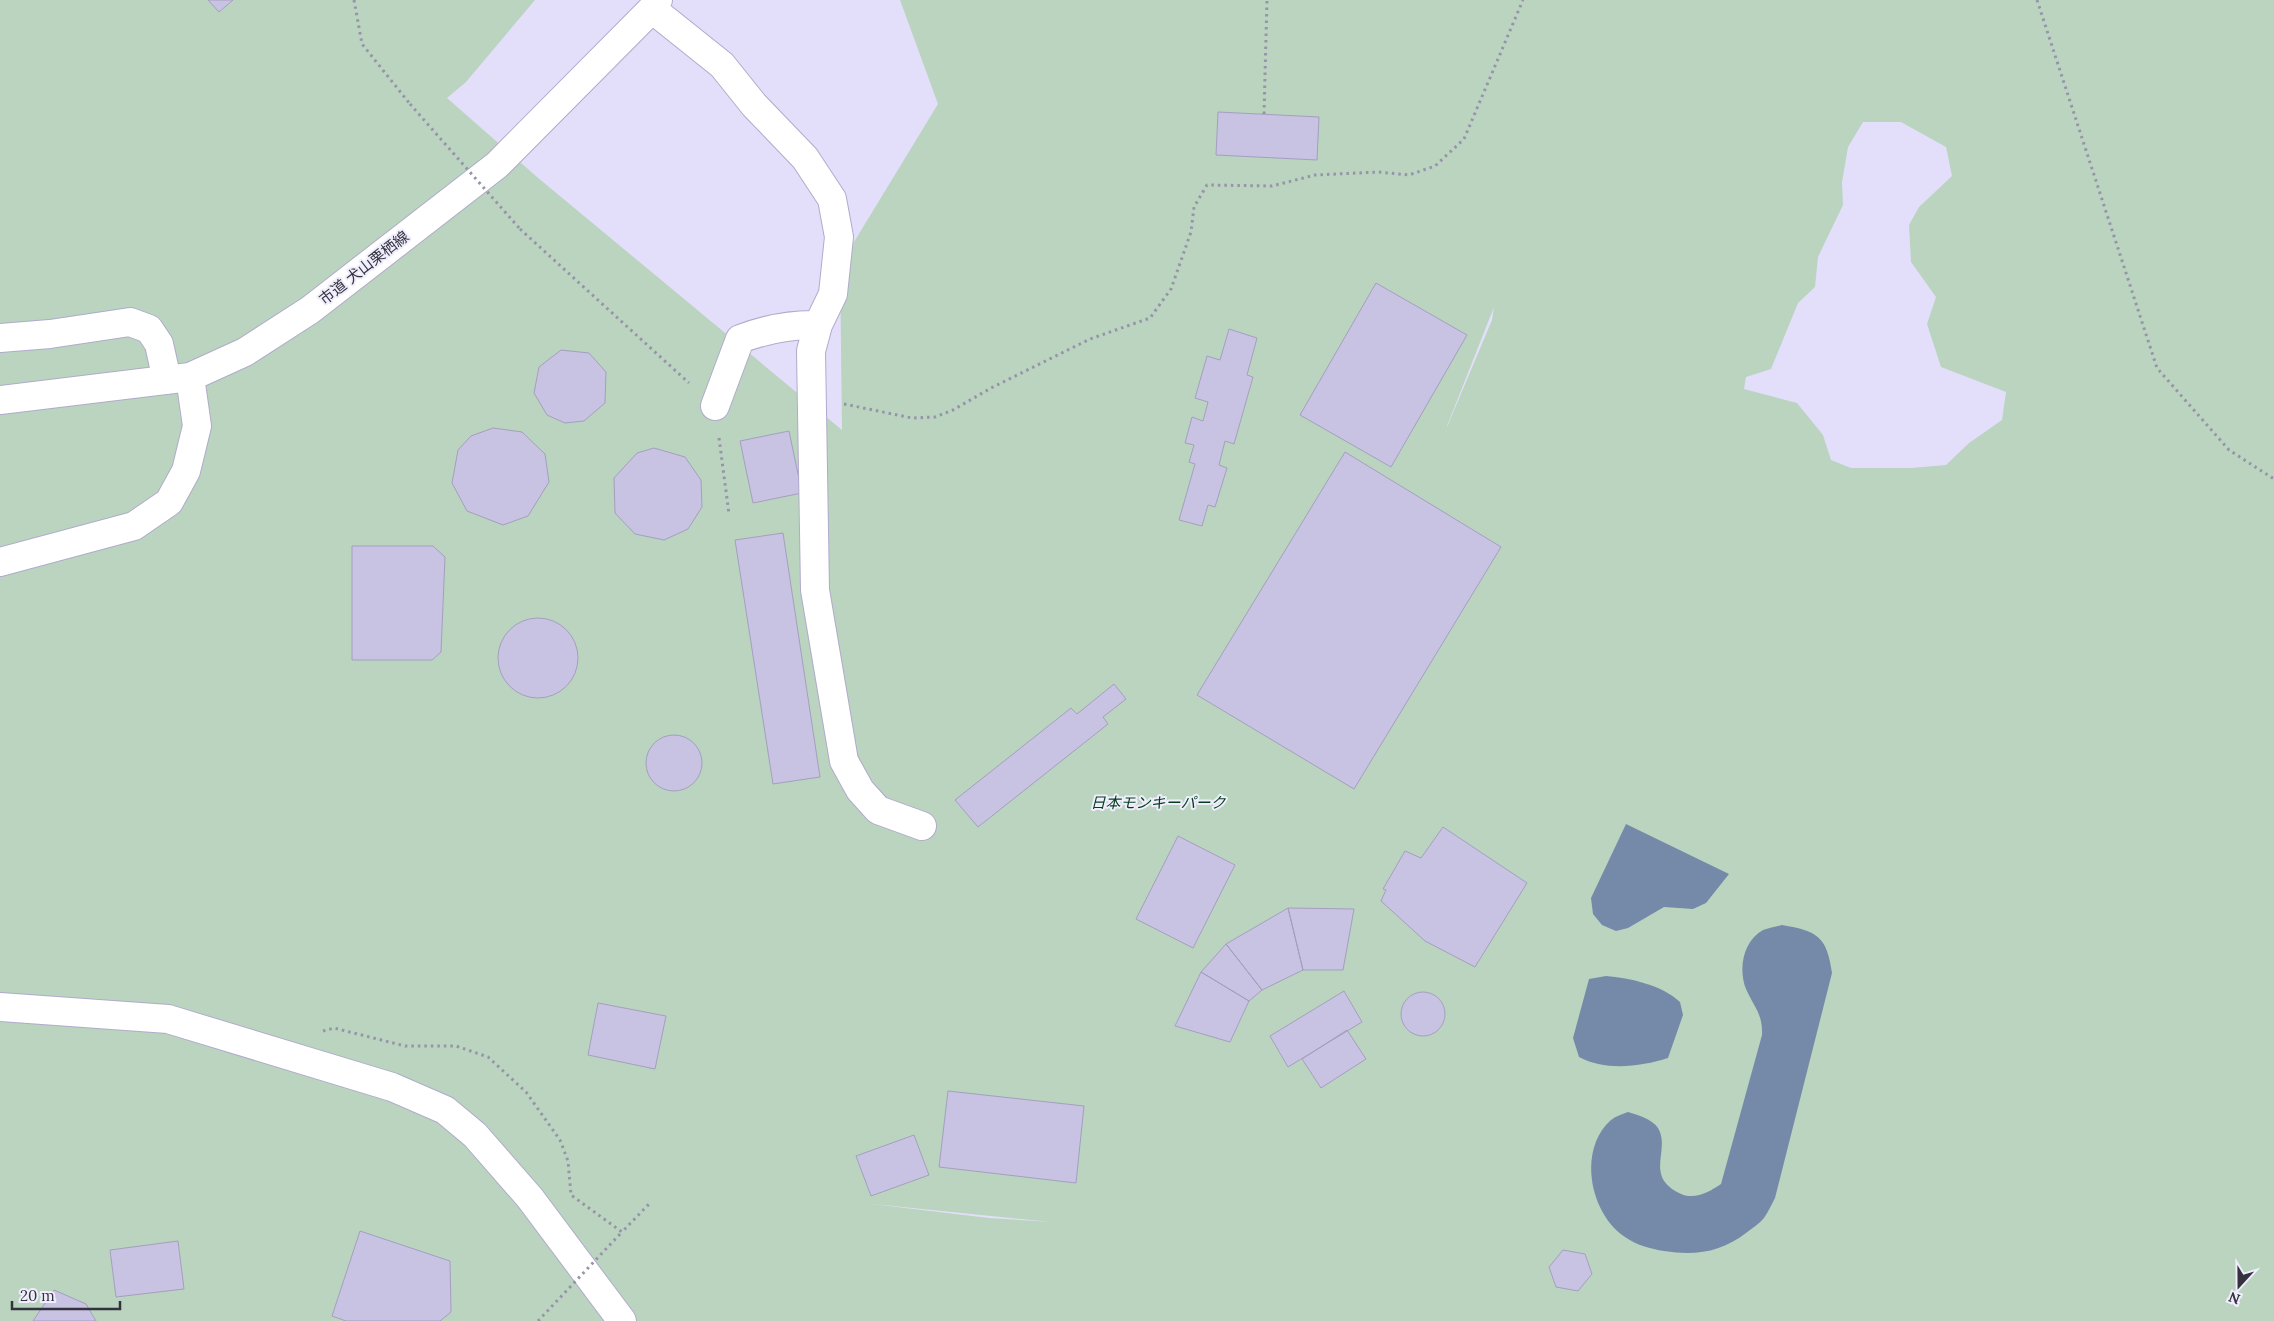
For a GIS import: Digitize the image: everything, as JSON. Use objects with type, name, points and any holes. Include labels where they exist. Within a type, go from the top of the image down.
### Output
[{"type":"street","points":[[655,5],[722,65],[754,106],[805,158],[832,199],[839,237],[834,294],[818,325],[812,351],[815,590],[844,761],[860,790],[878,810],[922,826]]},
{"type":"street","name":"市道 犬山栗栖線","points":[[0,400],[178,379],[245,352],[310,310],[498,165],[655,5]]},
{"type":"street","points":[[0,338],[50,334],[130,322],[149,329],[178,379],[197,426],[186,471],[169,502],[134,526],[0,562]]},
{"type":"street","points":[[714,406],[740,339],[754,334],[802,324],[818,325]]},
{"type":"street","points":[[0,1007],[168,1019],[392,1087],[445,1110],[475,1134],[530,1198],[622,1321]]},
{"type":"path","points":[[354,0],[362,44],[410,104],[520,229],[714,406],[729,514]]},
{"type":"path","points":[[1264,114],[1267,0]]},
{"type":"path","points":[[812,398],[825,398],[912,418],[935,417],[953,410],[991,388],[1090,339],[1150,318],[1171,289],[1191,232],[1194,208],[1208,185],[1272,186],[1315,176],[1379,172],[1409,175],[1435,166],[1464,139],[1523,0]]},
{"type":"path","points":[[2037,0],[2157,368],[2229,450],[2274,479]]},
{"type":"path","points":[[538,1321],[622,1232]]},
{"type":"green space","name":"日本モンキーパーク","points":[[0,0],[535,0],[466,82],[447,98],[537,177],[842,430],[840,265],[938,104],[900,0],[2274,0],[2274,1321],[0,1321]],"holes":[[[1863,122],[1901,122],[1946,147],[1952,176],[1919,207],[1909,225],[1911,262],[1936,297],[1927,324],[1941,367],[2006,392],[2002,420],[1969,443],[1946,465],[1911,468],[1851,468],[1831,460],[1823,435],[1797,403],[1744,389],[1746,377],[1771,369],[1798,303],[1815,287],[1818,257],[1843,205],[1842,182],[1848,147]],[[1494,307],[1492,320],[1447,427]],[[872,1204],[1051,1222],[989,1218]]]},
{"type":"water","points":[[1626,824],[1729,874],[1706,903],[1693,909],[1664,907],[1628,928],[1616,931],[1602,925],[1593,914],[1591,898]]},
{"type":"water","points":[[1782,925],[1804,930],[1819,938],[1827,951],[1832,973],[1775,1198],[1760,1222],[1737,1239],[1718,1248],[1697,1253],[1687,1253],[1654,1249],[1634,1242],[1613,1227],[1603,1213],[1596,1198],[1591,1164],[1594,1148],[1600,1133],[1611,1120],[1628,1112],[1644,1118],[1658,1128],[1661,1136],[1660,1170],[1669,1186],[1679,1193],[1696,1196],[1721,1184],[1762,1035],[1761,1021],[1746,989],[1742,973],[1744,956],[1756,935],[1763,930]]},
{"type":"water","points":[[1606,976],[1645,983],[1664,991],[1680,1002],[1683,1015],[1668,1058],[1646,1064],[1611,1066],[1579,1057],[1573,1038],[1589,979]]},
{"type":"building","points":[[208,0],[233,0],[219,12]]},
{"type":"building","points":[[1218,112],[1319,117],[1317,160],[1216,155]]},
{"type":"building","points":[[1376,283],[1467,335],[1391,467],[1300,415]]},
{"type":"building","points":[[1229,329],[1257,338],[1247,375],[1253,377],[1234,444],[1225,441],[1219,465],[1227,468],[1215,507],[1208,505],[1202,526],[1179,520],[1195,464],[1189,462],[1194,445],[1185,443],[1192,417],[1203,421],[1208,402],[1195,398],[1207,356],[1220,360]]},
{"type":"building","points":[[561,350],[589,353],[606,372],[605,403],[584,421],[565,423],[547,415],[534,393],[539,367]]},
{"type":"building","points":[[493,428],[522,432],[545,454],[549,482],[528,516],[503,525],[467,511],[452,483],[458,450],[471,436]]},
{"type":"building","points":[[789,431],[802,493],[753,503],[740,441]]},
{"type":"building","points":[[654,448],[685,457],[701,480],[702,507],[688,529],[664,540],[635,534],[615,513],[614,478],[637,453]]},
{"type":"building","points":[[1345,452],[1501,547],[1354,789],[1197,695]]},
{"type":"building","points":[[783,533],[820,777],[773,784],[735,540]]},
{"type":"building","points":[[352,546],[433,546],[445,557],[441,652],[432,660],[352,660]]},
{"type":"building","points":[[530,618],[546,618],[567,629],[578,650],[578,666],[567,687],[546,698],[530,698],[516,692],[504,680],[498,666],[498,650],[504,636],[516,624]]},
{"type":"building","points":[[1114,684],[1126,699],[1103,717],[1108,724],[978,827],[955,800],[1071,708],[1077,714]]},
{"type":"building","points":[[669,735],[679,735],[694,743],[700,752],[702,763],[700,774],[694,783],[679,791],[669,791],[658,786],[651,779],[646,768],[646,758],[651,747],[658,740]]},
{"type":"building","points":[[1443,827],[1527,883],[1475,967],[1425,941],[1381,901],[1386,890],[1383,889],[1405,851],[1421,858]]},
{"type":"building","points":[[1178,836],[1235,865],[1193,948],[1136,919]]},
{"type":"building","points":[[1288,908],[1303,970],[1262,990],[1226,944]]},
{"type":"building","points":[[1288,908],[1354,909],[1343,970],[1303,970]]},
{"type":"building","points":[[1226,944],[1262,990],[1249,1001],[1201,972]]},
{"type":"building","points":[[1201,972],[1249,1001],[1230,1042],[1175,1026]]},
{"type":"building","points":[[1344,991],[1362,1022],[1288,1067],[1270,1036]]},
{"type":"building","points":[[1423,992],[1435,996],[1441,1002],[1445,1014],[1441,1026],[1435,1032],[1423,1036],[1411,1032],[1405,1026],[1401,1014],[1405,1002],[1411,996]]},
{"type":"building","points":[[598,1003],[666,1016],[655,1069],[588,1055]]},
{"type":"building","points":[[1347,1030],[1366,1059],[1321,1088],[1302,1059]]},
{"type":"building","points":[[948,1091],[1084,1106],[1076,1183],[939,1167]]},
{"type":"building","points":[[914,1135],[929,1175],[871,1196],[856,1156]]},
{"type":"building","points":[[360,1231],[450,1261],[451,1312],[440,1321],[346,1321],[332,1316]]},
{"type":"building","points":[[178,1241],[184,1289],[116,1297],[110,1250]]},
{"type":"building","points":[[1563,1250],[1585,1254],[1592,1274],[1578,1291],[1556,1287],[1549,1267]]},
{"type":"building","points":[[54,1290],[86,1304],[96,1321],[33,1321]]}]
